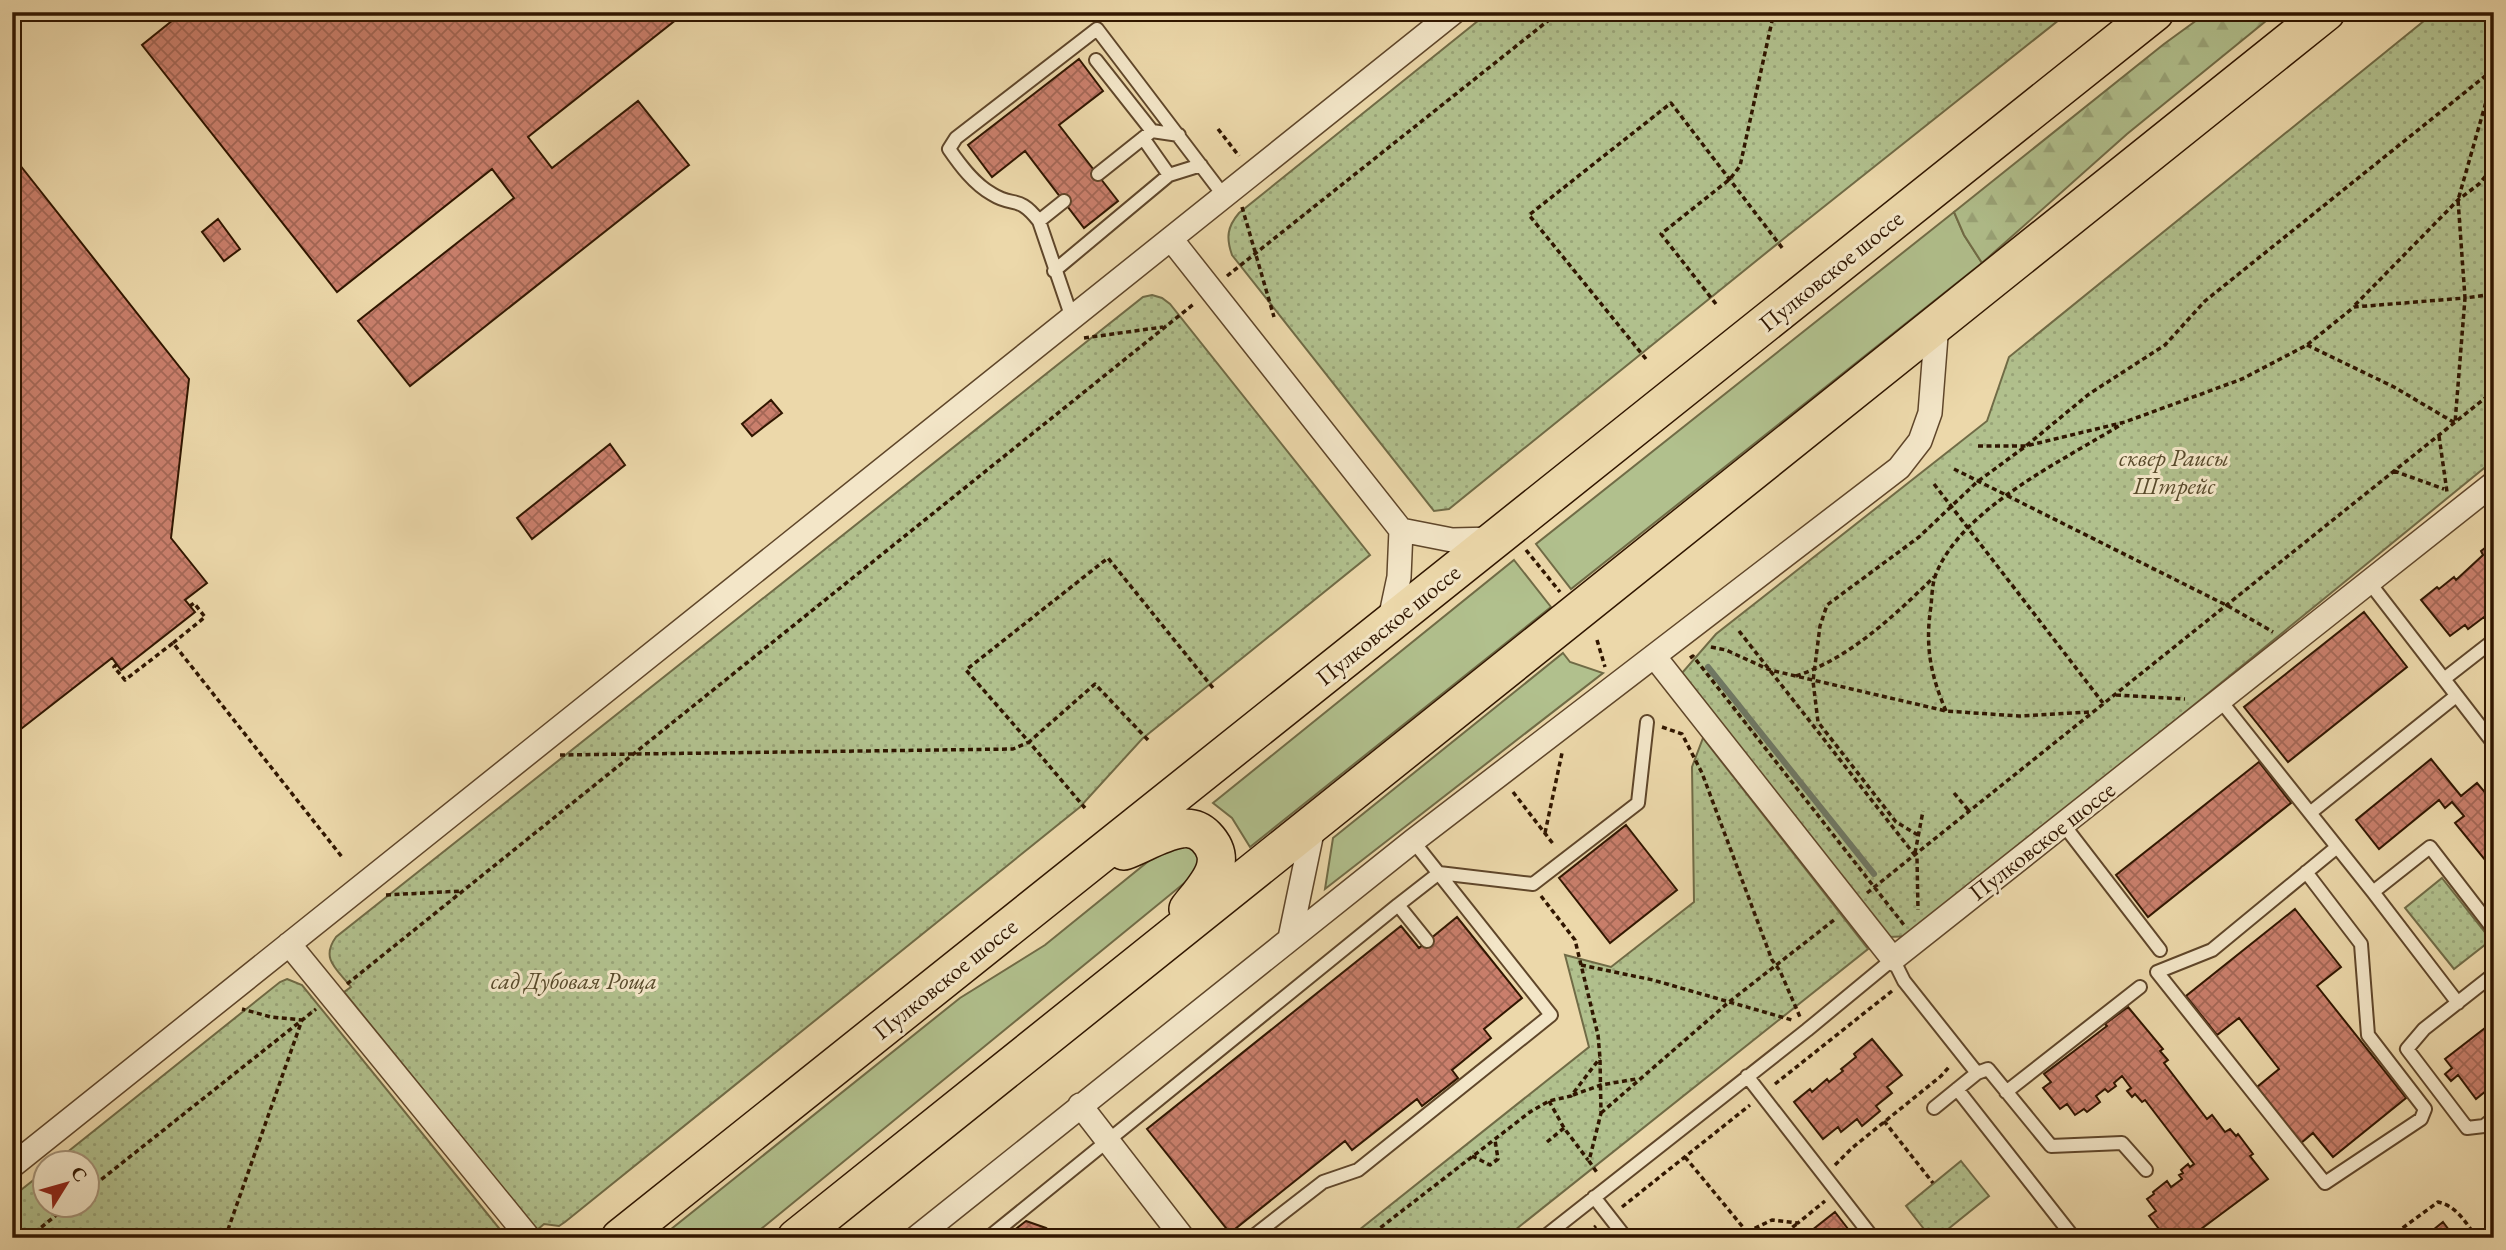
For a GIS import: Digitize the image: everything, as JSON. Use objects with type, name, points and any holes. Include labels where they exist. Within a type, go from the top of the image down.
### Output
[{"type":"main road","name":"Пулковское шоссе","points":[[619,1236],[1389,624],[1511,544],[2155,12]]},
{"type":"main road","points":[[796,1238],[2326,12]]},
{"type":"main road","points":[[1088,864],[1182,828],[1195,829],[1204,835],[1216,852],[1216,870],[1169,939]]},
{"type":"street","points":[[12,1166],[289,944],[1077,328],[1171,239],[1233,201],[1454,12]]},
{"type":"street","points":[[1171,239],[1401,530],[1452,540],[1511,544]]},
{"type":"street","points":[[916,1238],[1413,841],[1899,468],[1920,441],[1930,413],[1937,323]]},
{"type":"street","name":"Пулковское шоссе","points":[[1893,959],[2494,483]]},
{"type":"street","points":[[1389,624],[1399,576],[1401,530]]},
{"type":"street","points":[[1654,656],[1893,959]]},
{"type":"street","points":[[1290,939],[1314,823]]},
{"type":"street","points":[[289,944],[528,1238]]},
{"type":"street","points":[[1080,1105],[1183,1238]]},
{"type":"lane","points":[[1077,328],[1054,271],[1039,221],[1027,205],[992,195],[962,167],[949,149],[956,138],[1097,29],[1201,165],[1233,201]]},
{"type":"lane","points":[[1096,60],[1148,135],[1169,175]]},
{"type":"lane","points":[[1098,174],[1148,135],[1180,135]]},
{"type":"lane","points":[[1054,271],[1169,175],[1201,165]]},
{"type":"lane","points":[[1039,221],[1063,201]]},
{"type":"lane","points":[[2369,582],[2494,744]]},
{"type":"lane","points":[[2444,679],[2494,640]]},
{"type":"lane","points":[[2311,813],[2456,696]]},
{"type":"lane","points":[[2217,702],[2311,813],[2458,1003]]},
{"type":"lane","points":[[988,1238],[1439,873],[1533,884],[1638,803],[1647,722]]},
{"type":"lane","points":[[2063,824],[2160,950]]},
{"type":"lane","points":[[1251,1238],[1324,1182],[1358,1170],[1551,1015],[1413,841]]},
{"type":"lane","points":[[2306,873],[2361,944],[2368,1035],[2425,1109],[2421,1119],[2325,1183],[2157,972],[2212,950],[2337,847]]},
{"type":"lane","points":[[2374,892],[2430,847],[2494,930]]},
{"type":"lane","points":[[1398,905],[1427,941]]},
{"type":"lane","points":[[1543,1238],[1893,959],[1904,981],[1977,1073]]},
{"type":"lane","points":[[2494,974],[2424,1029],[2407,1049],[2467,1128],[2484,1126],[2494,1118]]},
{"type":"lane","points":[[2006,1092],[2140,987]]},
{"type":"lane","points":[[1934,1108],[1977,1073],[1988,1069],[2051,1146],[2122,1143],[2146,1170]]},
{"type":"lane","points":[[1747,1076],[1873,1238]]},
{"type":"lane","points":[[1957,1090],[2074,1238]]},
{"type":"lane","points":[[1594,1197],[1626,1238]]},
{"type":"path","points":[[1236,269],[1559,12]]},
{"type":"path","points":[[1716,304],[1661,234],[1730,178],[1740,166],[1774,12]]},
{"type":"path","points":[[2455,423],[2465,298],[2459,200],[2494,72]]},
{"type":"path","points":[[1918,835],[1896,822],[1818,722],[1813,681],[1820,626],[1827,605],[1919,537],[1977,482],[2089,394],[2165,345],[2205,300],[2494,72]]},
{"type":"path","points":[[1646,359],[1529,215],[1671,103],[1783,249]]},
{"type":"path","points":[[1978,446],[2026,446],[2125,422],[2242,379],[2307,345],[2354,307],[2494,166]]},
{"type":"path","points":[[1233,201],[1255,254],[1274,317]]},
{"type":"path","points":[[2354,307],[2494,294]]},
{"type":"path","points":[[343,987],[1186,311]]},
{"type":"path","points":[[1077,328],[1167,326]]},
{"type":"path","points":[[2307,345],[2394,387],[2455,423]]},
{"type":"path","points":[[1601,1113],[1729,1002],[2494,391]]},
{"type":"path","points":[[1794,676],[1815,670],[1855,645],[1896,614],[1935,575],[1951,547],[2004,496],[2125,422]]},
{"type":"path","points":[[2439,436],[2445,490]]},
{"type":"path","points":[[1954,469],[2228,606],[2275,633]]},
{"type":"path","points":[[2394,471],[2445,490],[2460,509]]},
{"type":"path","points":[[1934,484],[2103,703]]},
{"type":"path","points":[[1511,544],[1563,597]]},
{"type":"path","points":[[1085,808],[966,670],[1108,558],[1213,688]]},
{"type":"path","points":[[1935,575],[1927,635],[1933,679],[1946,711]]},
{"type":"path","points":[[117,664],[114,667],[125,680],[205,617],[194,603],[190,606]]},
{"type":"path","points":[[1739,631],[1917,858],[1916,941]]},
{"type":"path","points":[[173,642],[342,857]]},
{"type":"path","points":[[1711,647],[1726,650],[1770,670],[1946,711],[2019,716],[2092,712]]},
{"type":"path","points":[[1693,656],[1916,941]]},
{"type":"path","points":[[560,755],[1013,750],[1028,742],[1095,684],[1148,740]]},
{"type":"path","points":[[2113,695],[2217,702]]},
{"type":"path","points":[[1581,965],[1653,980],[1803,1024],[1772,960],[1702,773],[1682,734],[1647,722]]},
{"type":"path","points":[[1545,833],[1562,752]]},
{"type":"path","points":[[1513,792],[1554,845]]},
{"type":"path","points":[[1954,793],[1969,811]]},
{"type":"path","points":[[1914,855],[1923,811]]},
{"type":"path","points":[[1533,884],[1575,940],[1598,1035],[1601,1058],[1601,1113],[1589,1161]]},
{"type":"path","points":[[384,895],[464,891]]},
{"type":"path","points":[[1581,1238],[1904,981]]},
{"type":"path","points":[[1884,997],[1893,998]]},
{"type":"path","points":[[102,1179],[321,1004]]},
{"type":"path","points":[[241,1008],[271,1017],[302,1020]]},
{"type":"path","points":[[225,1238],[302,1020]]},
{"type":"path","points":[[1807,1030],[1822,1046]]},
{"type":"path","points":[[1824,1176],[1852,1148],[1941,1076],[1950,1067],[1948,1056]]},
{"type":"path","points":[[1571,1096],[1601,1058]]},
{"type":"path","points":[[1367,1238],[1530,1112],[1549,1101],[1601,1085],[1639,1079]]},
{"type":"path","points":[[1549,1101],[1564,1128],[1608,1186]]},
{"type":"path","points":[[1884,1121],[1933,1184]]},
{"type":"path","points":[[1547,1142],[1564,1128]]},
{"type":"path","points":[[1472,1156],[1490,1165],[1498,1159],[1495,1139]]},
{"type":"path","points":[[1685,1157],[1747,1232]]},
{"type":"path","points":[[1779,1238],[1837,1192]]},
{"type":"path","points":[[2389,1238],[2438,1202],[2448,1204],[2456,1210],[2477,1238]]},
{"type":"path","points":[[28,1238],[53,1218]]},
{"type":"path","points":[[1741,1238],[1747,1232],[1772,1220],[1798,1223]]},
{"type":"path","points":[[1944,1232],[1945,1238]]},
{"type":"green space","points":[[1489,12],[2069,12],[1449,509],[1434,511],[1232,255],[1229,233],[1239,213]]},
{"type":"green space","points":[[2208,12],[2277,12],[2127,134],[1982,263],[1964,235],[1954,212]]},
{"type":"green space","name":"сквер Раисы Штрейс","points":[[2435,12],[2494,12],[2494,460],[1911,936],[1889,937],[1682,673],[1716,634],[1987,421],[2009,357]]},
{"type":"green space","points":[[1954,212],[1964,235],[1982,263],[1571,589],[1536,544]]},
{"type":"green space","name":"сад Дубовая Роща","points":[[1152,295],[1170,304],[1370,555],[1142,739],[1080,807],[565,1222],[559,1226],[544,1224],[537,1230],[344,992],[351,987],[330,958],[331,945],[336,937],[1143,297]]},
{"type":"green space","points":[[1514,560],[1551,607],[1250,847],[1232,818],[1213,803]]},
{"type":"green space","points":[[1563,653],[1570,662],[1603,673],[1325,889],[1333,838]]},
{"type":"green space","points":[[1703,738],[1868,949],[1505,1238],[1349,1238],[1589,1047],[1565,955],[1611,967],[1694,902],[1692,767]]},
{"type":"green space","points":[[1183,843],[1196,852],[1199,859],[1193,876],[750,1238],[660,1238],[960,998],[1045,945],[1166,847]]},
{"type":"green space","points":[[2442,878],[2491,940],[2454,969],[2405,908]]},
{"type":"green space","points":[[287,979],[302,985],[507,1238],[12,1238],[12,1197],[32,1181],[32,1218],[102,1218],[102,1148],[72,1148]]},
{"type":"green space","points":[[1961,1161],[1989,1196],[1937,1238],[1931,1238],[1906,1206]]},
{"type":"building","points":[[183,12],[672,12],[677,19],[528,137],[552,168],[638,101],[689,165],[410,386],[358,321],[514,198],[492,169],[337,292],[142,45]]},
{"type":"building","points":[[1079,59],[1103,91],[1059,125],[1118,201],[1084,228],[1025,151],[992,177],[968,145]]},
{"type":"building","points":[[12,155],[189,379],[171,538],[207,583],[185,600],[195,612],[121,670],[112,658],[12,736]]},
{"type":"building","points":[[218,219],[240,249],[224,261],[202,232]]},
{"type":"building","points":[[771,400],[782,413],[752,436],[742,424]]},
{"type":"building","points":[[610,444],[625,465],[532,539],[517,518]]},
{"type":"building","points":[[2494,541],[2494,620],[2489,623],[2484,617],[2468,629],[2465,625],[2450,636],[2421,600],[2454,577],[2456,580],[2483,555],[2481,551]]},
{"type":"building","points":[[2364,612],[2407,667],[2288,762],[2244,707]]},
{"type":"building","points":[[2431,759],[2461,796],[2477,783],[2494,803],[2494,871],[2455,823],[2464,816],[2452,802],[2445,808],[2439,800],[2379,849],[2356,820]]},
{"type":"building","points":[[2259,762],[2291,803],[2148,917],[2116,875]]},
{"type":"building","points":[[1626,825],[1677,890],[1610,943],[1559,878]]},
{"type":"building","points":[[2295,909],[2341,967],[2317,986],[2406,1098],[2333,1157],[2313,1133],[2301,1143],[2257,1087],[2279,1069],[2239,1018],[2217,1035],[2186,996]]},
{"type":"building","points":[[1457,917],[1522,998],[1484,1029],[1491,1038],[1452,1070],[1458,1078],[1422,1106],[1417,1099],[1352,1150],[1345,1141],[1230,1233],[1147,1129],[1401,926],[1419,948]]},
{"type":"building","points":[[2128,1007],[2163,1049],[2160,1051],[2168,1060],[2164,1063],[2207,1119],[2212,1115],[2225,1132],[2230,1129],[2236,1136],[2238,1134],[2253,1154],[2250,1156],[2268,1179],[2189,1238],[2176,1238],[2174,1235],[2166,1238],[2149,1216],[2156,1211],[2147,1199],[2167,1181],[2171,1187],[2182,1179],[2179,1175],[2183,1173],[2181,1170],[2188,1164],[2190,1167],[2194,1164],[2145,1100],[2142,1102],[2135,1094],[2132,1097],[2127,1091],[2131,1088],[2122,1076],[2114,1083],[2116,1086],[2108,1092],[2105,1089],[2096,1096],[2100,1102],[2087,1112],[2084,1109],[2075,1115],[2067,1104],[2060,1109],[2043,1088],[2051,1082],[2044,1074]]},
{"type":"building","points":[[2494,1021],[2494,1078],[2489,1082],[2492,1086],[2476,1099],[2458,1075],[2451,1081],[2445,1074],[2452,1068],[2445,1059]]},
{"type":"building","points":[[1872,1039],[1902,1075],[1887,1087],[1892,1093],[1876,1106],[1880,1111],[1862,1126],[1857,1119],[1841,1132],[1838,1127],[1823,1139],[1794,1102],[1810,1089],[1812,1092],[1827,1079],[1829,1082],[1843,1071],[1841,1069],[1856,1057],[1854,1054]]},
{"type":"building","points":[[1835,1212],[1855,1238],[1802,1238]]},
{"type":"building","points":[[1026,1221],[1046,1228],[1059,1238],[1004,1238]]},
{"type":"building","points":[[2443,1222],[2455,1238],[2423,1238]]},
{"type":"waterway","points":[[1708,667],[1874,874]]}]
